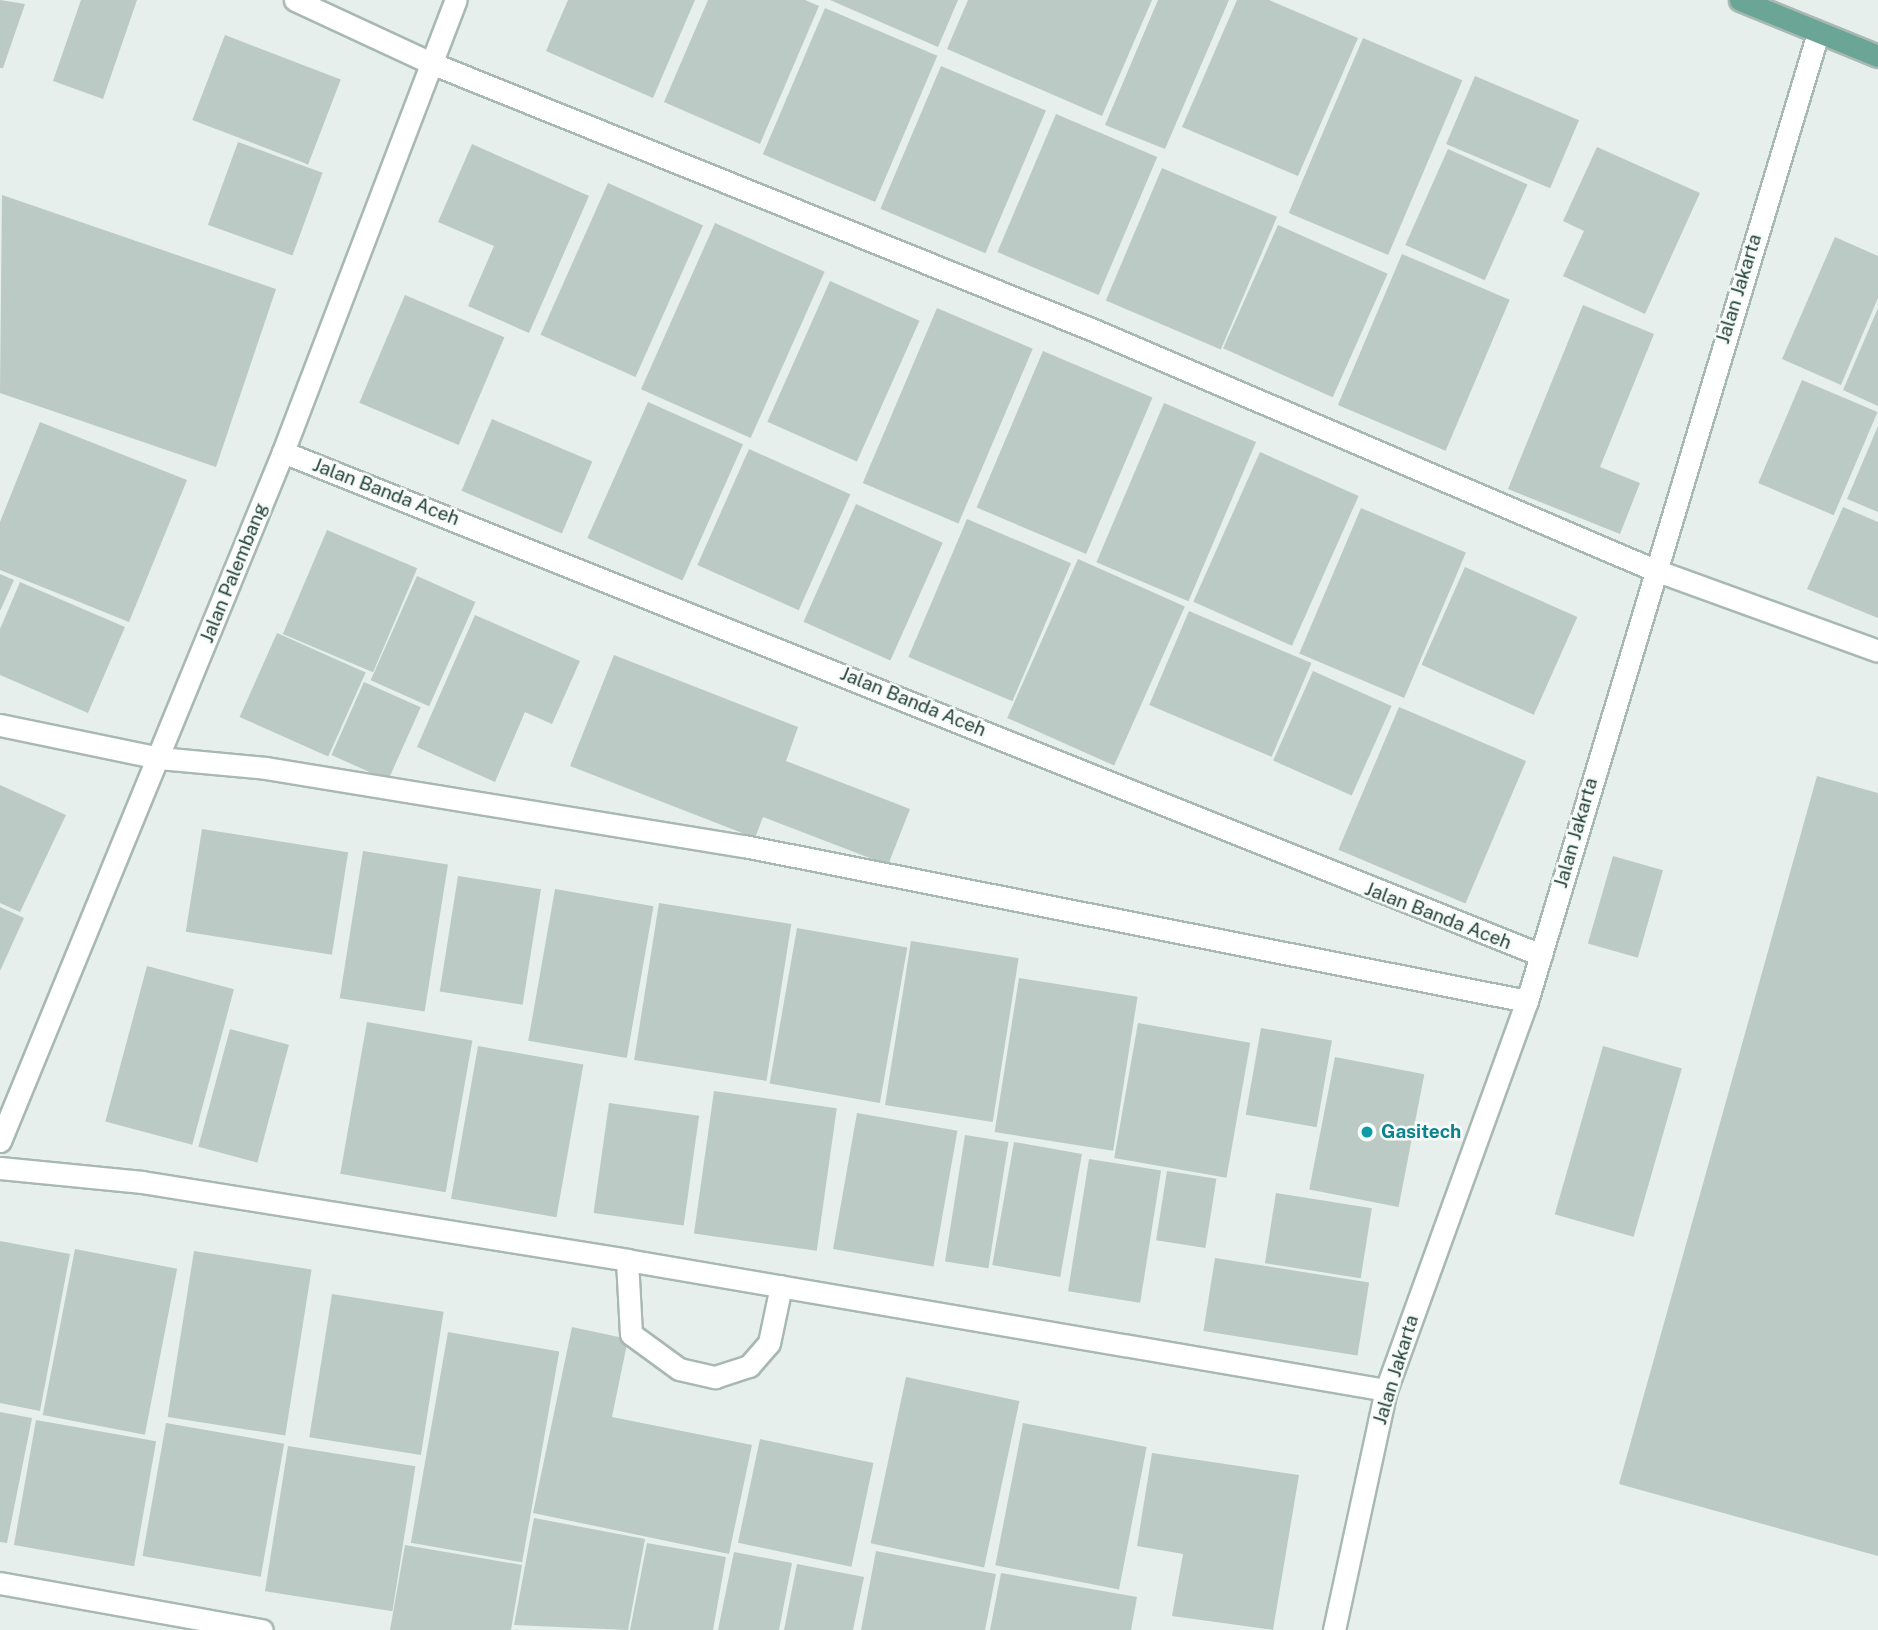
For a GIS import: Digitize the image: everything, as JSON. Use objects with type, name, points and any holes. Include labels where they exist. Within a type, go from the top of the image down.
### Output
[{"type":"main road","points":[[1740,0],[1878,56]]},
{"type":"street","points":[[295,0],[431,63],[1091,329],[1652,569],[1878,651]]},
{"type":"street","name":"Jalan Palembang","points":[[0,1141],[283,452],[456,0]]},
{"type":"street","name":"Jalan Jakarta","points":[[1334,1630],[1386,1390],[1527,1001],[1652,569],[1818,33]]},
{"type":"street","name":"Jalan Banda Aceh","points":[[283,452],[1541,955]]},
{"type":"street","points":[[0,725],[159,758],[266,768],[744,846],[1527,1001]]},
{"type":"street","points":[[0,1168],[142,1182],[627,1260],[1386,1390]]},
{"type":"street","points":[[627,1260],[631,1334],[679,1369],[715,1377],[749,1366],[769,1343],[781,1286]]},
{"type":"street","points":[[0,1583],[262,1630]]},
{"type":"building","points":[[0,0],[25,4],[3,68],[0,68]]},
{"type":"building","points":[[81,0],[137,0],[103,99],[53,81]]},
{"type":"building","points":[[568,0],[695,0],[653,98],[546,51]]},
{"type":"building","points":[[708,0],[805,0],[819,6],[760,144],[664,102]]},
{"type":"building","points":[[830,0],[958,0],[938,47]]},
{"type":"building","points":[[968,0],[1152,0],[1102,116],[947,49]]},
{"type":"building","points":[[1158,0],[1229,0],[1165,149],[1105,125]]},
{"type":"building","points":[[1237,0],[1269,0],[1358,38],[1298,176],[1182,127]]},
{"type":"building","points":[[825,8],[937,56],[875,202],[763,154]]},
{"type":"building","points":[[225,35],[341,79],[308,164],[192,120]]},
{"type":"building","points":[[1363,38],[1462,80],[1388,255],[1289,213]]},
{"type":"building","points":[[941,66],[1046,111],[985,253],[880,209]]},
{"type":"building","points":[[1475,76],[1579,120],[1550,188],[1446,144]]},
{"type":"building","points":[[1056,114],[1157,157],[1099,295],[997,252]]},
{"type":"building","points":[[238,142],[323,173],[292,255],[208,225]]},
{"type":"building","points":[[472,144],[589,196],[529,333],[468,306],[494,246],[438,222]]},
{"type":"building","points":[[1597,147],[1700,193],[1645,314],[1563,276],[1584,231],[1563,221]]},
{"type":"building","points":[[1448,149],[1527,184],[1485,280],[1405,245]]},
{"type":"building","points":[[1162,168],[1277,217],[1221,349],[1106,301]]},
{"type":"building","points":[[608,183],[703,225],[635,377],[540,335]]},
{"type":"building","points":[[2,195],[276,289],[216,467],[0,393]]},
{"type":"building","points":[[715,223],[825,272],[751,438],[641,389]]},
{"type":"building","points":[[1278,225],[1388,274],[1333,397],[1223,348]]},
{"type":"building","points":[[1835,237],[1878,256],[1878,298],[1841,385],[1782,359]]},
{"type":"building","points":[[1402,254],[1510,300],[1446,451],[1338,405]]},
{"type":"building","points":[[830,281],[920,321],[857,462],[767,422]]},
{"type":"building","points":[[405,295],[504,337],[459,445],[359,403]]},
{"type":"building","points":[[1583,305],[1654,334],[1600,467],[1640,483],[1620,534],[1508,489]]},
{"type":"building","points":[[937,308],[1033,349],[958,524],[863,483]]},
{"type":"building","points":[[1878,308],[1878,406],[1843,390]]},
{"type":"building","points":[[1043,351],[1153,397],[1086,554],[977,507]]},
{"type":"building","points":[[1802,380],[1877,412],[1834,515],[1758,483]]},
{"type":"building","points":[[648,402],[743,444],[682,580],[587,538]]},
{"type":"building","points":[[1164,403],[1256,442],[1188,601],[1096,562]]},
{"type":"building","points":[[492,419],[592,462],[562,533],[462,491]]},
{"type":"building","points":[[40,422],[187,480],[129,622],[0,570],[0,522]]},
{"type":"building","points":[[1878,426],[1878,512],[1847,499]]},
{"type":"building","points":[[749,449],[850,494],[799,610],[697,565]]},
{"type":"building","points":[[1260,452],[1359,496],[1292,646],[1193,602]]},
{"type":"building","points":[[856,504],[943,543],[890,660],[804,622]]},
{"type":"building","points":[[1843,507],[1878,522],[1878,618],[1807,589]]},
{"type":"building","points":[[1361,508],[1466,553],[1404,698],[1299,653]]},
{"type":"building","points":[[967,519],[1071,563],[1012,701],[908,657]]},
{"type":"building","points":[[327,530],[417,568],[373,672],[283,634]]},
{"type":"building","points":[[1078,559],[1185,607],[1114,766],[1007,718]]},
{"type":"building","points":[[1465,567],[1577,617],[1534,715],[1421,665]]},
{"type":"building","points":[[0,574],[14,580],[0,611]]},
{"type":"building","points":[[417,576],[475,602],[429,706],[371,680]]},
{"type":"building","points":[[20,582],[125,627],[88,713],[0,675],[0,629]]},
{"type":"building","points":[[1189,611],[1311,663],[1272,757],[1149,705]]},
{"type":"building","points":[[475,615],[580,661],[552,724],[525,712],[495,782],[417,747]]},
{"type":"building","points":[[277,633],[366,672],[328,756],[240,717]]},
{"type":"building","points":[[614,655],[798,727],[786,761],[910,809],[888,865],[763,817],[755,838],[570,766]]},
{"type":"building","points":[[1313,671],[1392,706],[1352,796],[1273,761]]},
{"type":"building","points":[[364,682],[421,707],[388,780],[331,755]]},
{"type":"building","points":[[1399,707],[1526,761],[1465,904],[1338,850]]},
{"type":"building","points":[[1817,776],[1878,793],[1878,1556],[1619,1484]]},
{"type":"building","points":[[0,785],[66,815],[20,912],[0,903]]},
{"type":"building","points":[[202,829],[348,852],[332,955],[186,932]]},
{"type":"building","points":[[363,851],[448,864],[425,1012],[340,998]]},
{"type":"building","points":[[1613,856],[1663,870],[1638,958],[1588,943]]},
{"type":"building","points":[[458,876],[541,889],[523,1005],[440,992]]},
{"type":"building","points":[[555,889],[653,906],[627,1058],[528,1041]]},
{"type":"building","points":[[659,903],[791,924],[766,1081],[634,1060]]},
{"type":"building","points":[[0,907],[24,918],[0,971]]},
{"type":"building","points":[[797,928],[907,947],[880,1103],[770,1084]]},
{"type":"building","points":[[911,941],[1019,958],[993,1122],[885,1105]]},
{"type":"building","points":[[147,966],[234,989],[192,1145],[105,1122]]},
{"type":"building","points":[[1019,978],[1138,997],[1113,1151],[995,1132]]},
{"type":"building","points":[[367,1022],[472,1041],[446,1192],[340,1174]]},
{"type":"building","points":[[1138,1023],[1250,1043],[1226,1178],[1114,1158]]},
{"type":"building","points":[[1261,1028],[1332,1041],[1317,1127],[1246,1115]]},
{"type":"building","points":[[230,1029],[289,1045],[257,1163],[198,1147]]},
{"type":"building","points":[[478,1046],[583,1065],[556,1217],[451,1199]]},
{"type":"building","points":[[1603,1046],[1682,1069],[1634,1237],[1555,1214]]},
{"type":"building","name":"Gasitech","points":[[1335,1057],[1424,1074],[1399,1207],[1309,1190]]},
{"type":"building","points":[[714,1091],[837,1108],[817,1251],[694,1234]]},
{"type":"building","points":[[609,1103],[699,1116],[684,1226],[594,1213]]},
{"type":"building","points":[[857,1113],[957,1131],[933,1267],[833,1249]]},
{"type":"building","points":[[965,1135],[1008,1142],[988,1268],[945,1261]]},
{"type":"building","points":[[1014,1142],[1082,1154],[1060,1277],[992,1265]]},
{"type":"building","points":[[1089,1159],[1161,1170],[1140,1303],[1068,1291]]},
{"type":"building","points":[[1167,1171],[1216,1179],[1205,1248],[1156,1240]]},
{"type":"building","points":[[1276,1193],[1372,1208],[1361,1278],[1265,1263]]},
{"type":"building","points":[[0,1241],[70,1254],[40,1411],[0,1403]]},
{"type":"building","points":[[75,1249],[177,1269],[145,1435],[43,1415]]},
{"type":"building","points":[[194,1251],[312,1270],[285,1436],[168,1417]]},
{"type":"building","points":[[1215,1258],[1369,1282],[1358,1355],[1203,1331]]},
{"type":"building","points":[[332,1294],[444,1312],[421,1455],[309,1437]]},
{"type":"building","points":[[572,1327],[628,1339],[612,1417],[752,1445],[729,1554],[533,1513]]},
{"type":"building","points":[[448,1332],[559,1352],[522,1562],[411,1543]]},
{"type":"building","points":[[906,1377],[1019,1401],[984,1567],[871,1543]]},
{"type":"building","points":[[0,1412],[32,1418],[7,1543],[0,1542]]},
{"type":"building","points":[[36,1420],[156,1441],[134,1566],[14,1545]]},
{"type":"building","points":[[166,1423],[284,1444],[261,1577],[143,1556]]},
{"type":"building","points":[[1023,1423],[1147,1447],[1119,1589],[995,1565]]},
{"type":"building","points":[[760,1439],[873,1463],[851,1567],[738,1543]]},
{"type":"building","points":[[288,1446],[415,1466],[392,1611],[265,1591]]},
{"type":"building","points":[[1152,1453],[1299,1475],[1273,1630],[1172,1616],[1183,1554],[1137,1546]]},
{"type":"building","points":[[534,1518],[645,1539],[628,1630],[514,1625]]},
{"type":"building","points":[[647,1543],[726,1557],[713,1630],[630,1630]]},
{"type":"building","points":[[405,1545],[522,1565],[511,1630],[390,1630]]},
{"type":"building","points":[[876,1551],[996,1574],[985,1630],[861,1630]]},
{"type":"building","points":[[734,1552],[792,1563],[779,1630],[718,1630]]},
{"type":"building","points":[[797,1564],[864,1577],[853,1630],[784,1630]]},
{"type":"building","points":[[1001,1573],[1137,1597],[1131,1630],[990,1630]]},
{"type":"place","name":"Gasitech","points":[[1367,1132]]}]
